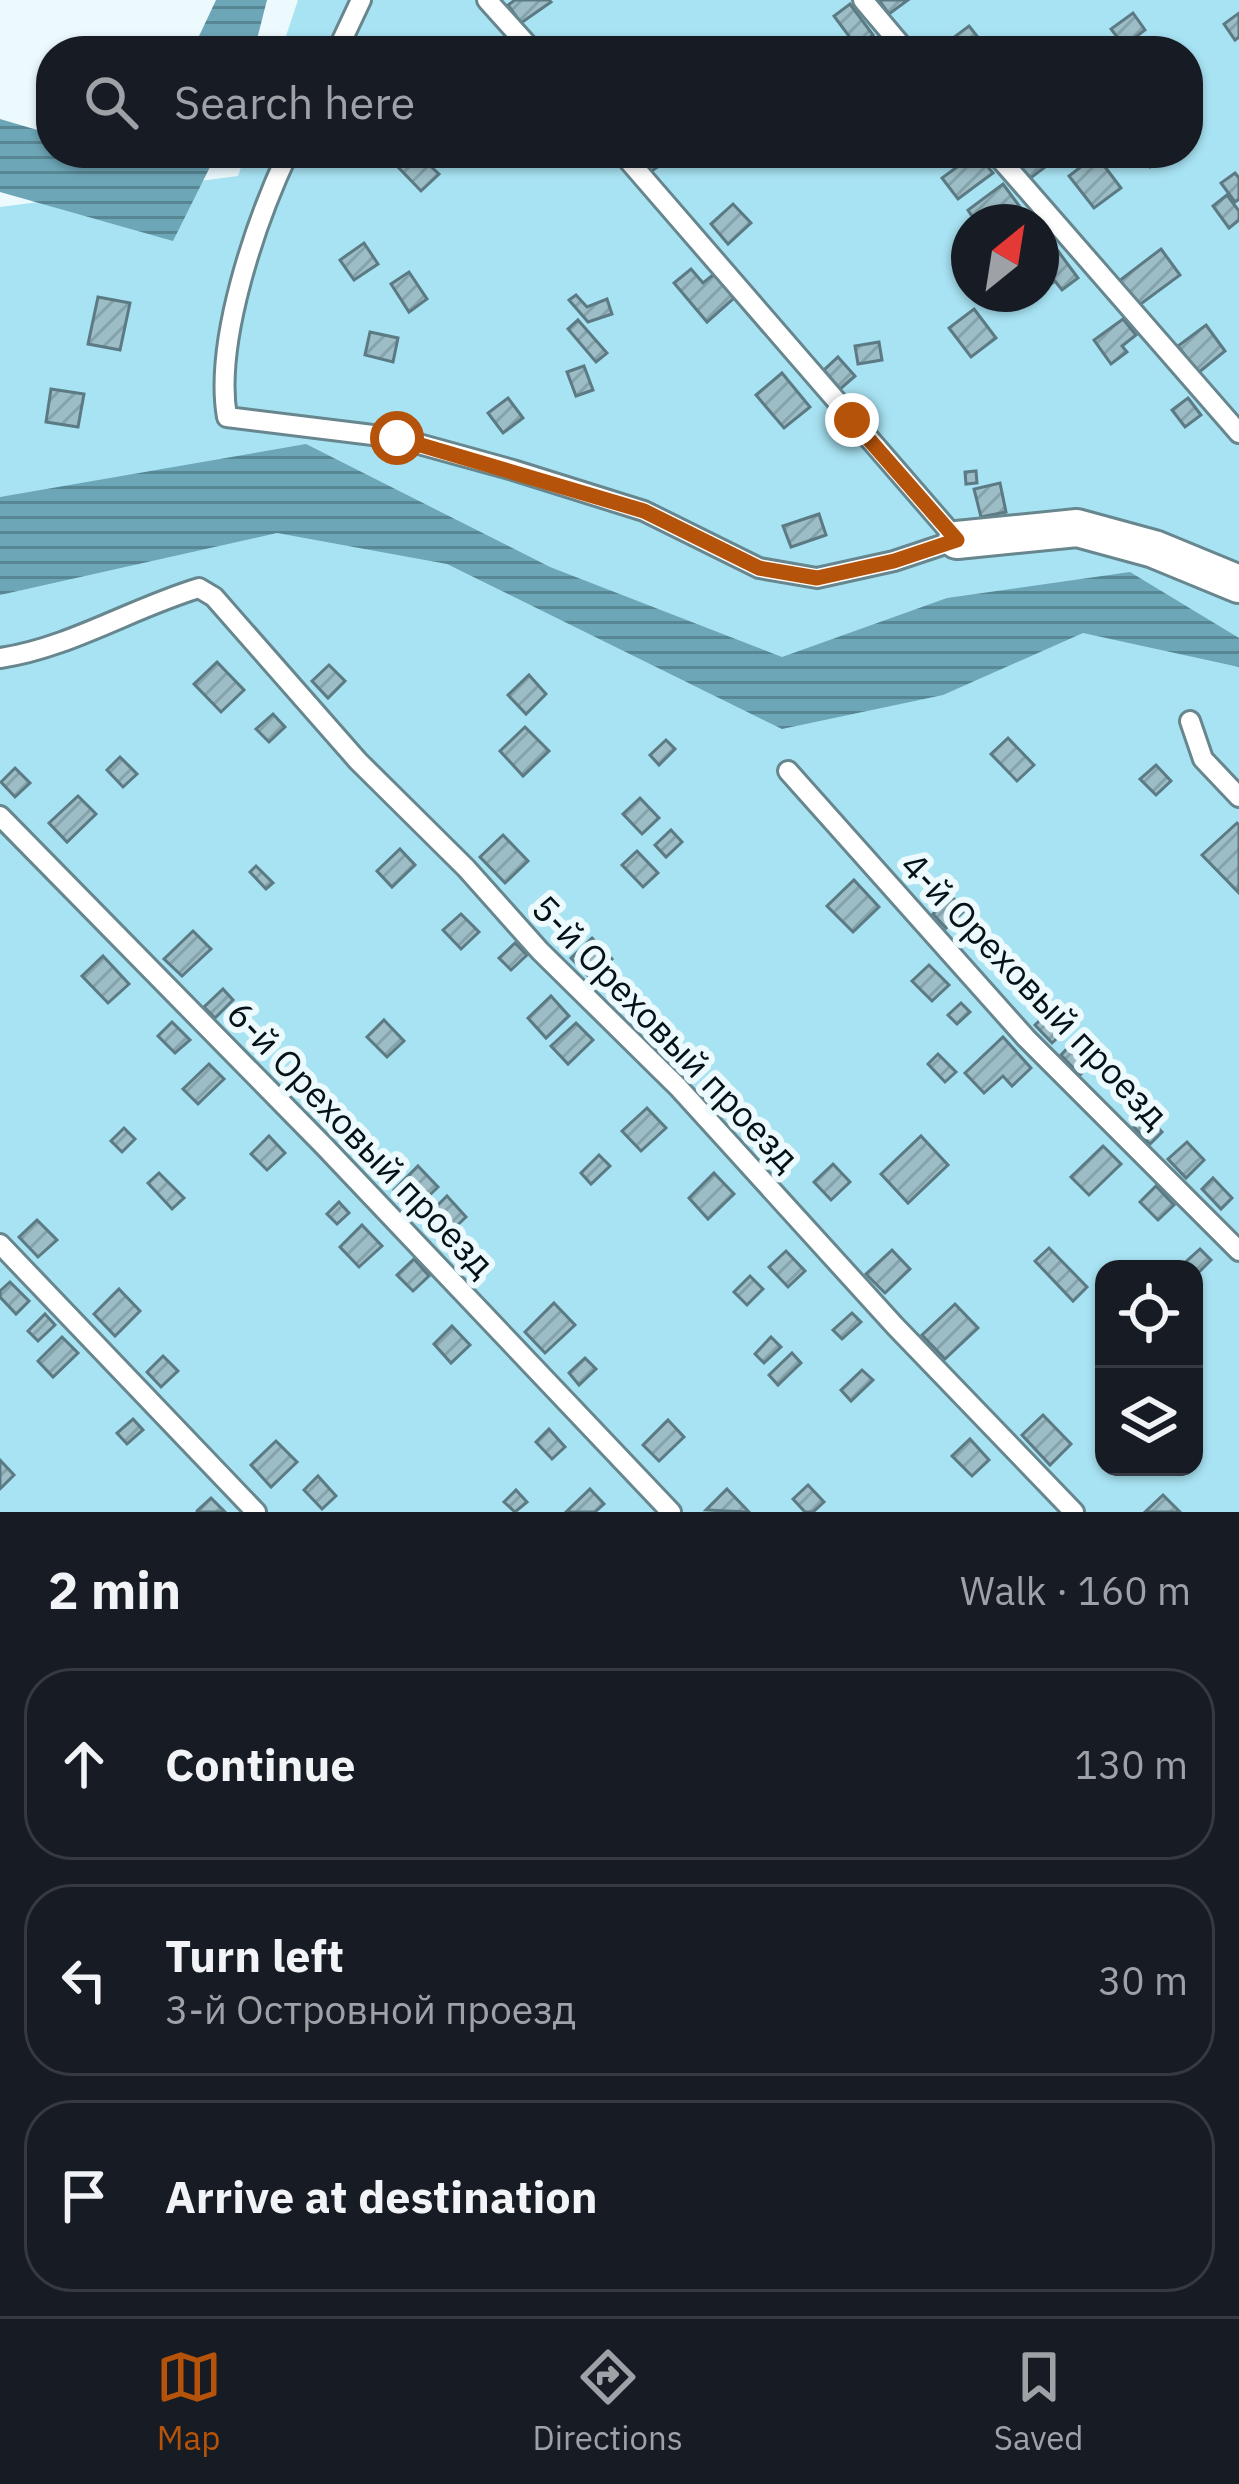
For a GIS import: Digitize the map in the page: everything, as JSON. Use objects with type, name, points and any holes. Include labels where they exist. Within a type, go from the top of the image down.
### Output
[{"type":"street","points":[[957,540],[1077,528],[1154,549],[1239,584]]},
{"type":"lane","points":[[344,36],[361,0]]},
{"type":"lane","points":[[488,0],[520,36]]},
{"type":"lane","points":[[863,0],[893,36]]},
{"type":"lane","points":[[283,168],[240,284],[222,386],[227,416],[397,438],[644,511],[759,568],[817,578],[894,561],[957,540],[635,168]]},
{"type":"lane","points":[[1007,168],[1239,433]]},
{"type":"lane","name":"5-й Ореховый проезд","points":[[0,658],[34,653],[151,602],[199,588],[214,597],[358,761],[678,1087],[895,1326],[1074,1512]]},
{"type":"lane","points":[[1190,721],[1203,759],[1239,797]]},
{"type":"lane","name":"4-й Ореховый проезд","points":[[788,771],[1026,1038],[1239,1251]]},
{"type":"lane","name":"6-й Ореховый проезд","points":[[0,816],[325,1146],[671,1512]]},
{"type":"lane","points":[[0,1244],[256,1512]]},
{"type":"shaded area","points":[[216,0],[267,0],[258,36],[199,36]]},
{"type":"shaded area","points":[[298,0],[1239,0],[1239,1512],[0,1512],[0,207],[238,176],[241,168],[1203,168],[1203,36],[286,36]]},
{"type":"shaded area","points":[[0,119],[36,130],[36,168],[210,168],[173,241],[0,192]]},
{"type":"shaded area","points":[[306,444],[550,567],[782,657],[947,598],[1130,572],[1239,638],[1239,667],[1083,633],[943,695],[782,729],[447,564],[277,533],[0,595],[0,497]]},
{"type":"building","points":[[515,0],[551,2],[521,23],[508,5]]},
{"type":"building","points":[[879,0],[908,0],[889,14]]},
{"type":"building","points":[[850,4],[873,35],[849,36],[834,16]]},
{"type":"building","points":[[1133,13],[1145,30],[1137,36],[1116,36],[1111,29]]},
{"type":"building","points":[[1239,13],[1239,37],[1235,40],[1224,24]]},
{"type":"building","points":[[969,26],[977,36],[956,36]]},
{"type":"building","points":[[399,168],[432,168],[439,174],[421,191]]},
{"type":"building","points":[[956,168],[989,168],[993,173],[958,199],[942,178]]},
{"type":"building","points":[[1019,168],[1044,168],[1028,180]]},
{"type":"building","points":[[1079,168],[1106,168],[1121,188],[1094,208],[1069,176]]},
{"type":"building","points":[[1235,173],[1239,199],[1235,202],[1221,183]]},
{"type":"building","points":[[1003,184],[1018,204],[976,204]]},
{"type":"building","points":[[1227,195],[1239,211],[1239,220],[1229,228],[1213,206]]},
{"type":"building","points":[[733,204],[751,223],[728,244],[711,224]]},
{"type":"building","points":[[364,243],[378,264],[354,280],[340,260]]},
{"type":"building","points":[[1161,249],[1180,275],[1138,306],[1119,281]]},
{"type":"building","points":[[1059,252],[1078,278],[1062,290],[1059,286]]},
{"type":"building","points":[[691,269],[703,283],[714,274],[734,298],[707,322],[674,283]]},
{"type":"building","points":[[409,272],[427,299],[409,312],[391,284]]},
{"type":"building","points":[[576,295],[587,307],[607,299],[612,314],[588,322],[569,300]]},
{"type":"building","points":[[98,297],[130,303],[120,350],[88,344]]},
{"type":"building","points":[[976,312],[996,338],[971,357],[949,328]]},
{"type":"building","points":[[1123,319],[1136,335],[1122,346],[1127,352],[1111,364],[1094,340]]},
{"type":"building","points":[[578,320],[607,353],[596,362],[568,329]]},
{"type":"building","points":[[1206,325],[1225,351],[1198,373],[1178,346]]},
{"type":"building","points":[[370,332],[398,338],[393,362],[365,355]]},
{"type":"building","points":[[879,342],[882,360],[858,364],[855,346]]},
{"type":"building","points":[[838,357],[855,376],[840,389],[824,370]]},
{"type":"building","points":[[584,366],[593,390],[576,396],[567,372]]},
{"type":"building","points":[[782,373],[810,407],[784,428],[756,395]]},
{"type":"building","points":[[51,389],[84,394],[78,427],[46,422]]},
{"type":"building","points":[[508,398],[523,418],[503,433],[488,413]]},
{"type":"building","points":[[1188,398],[1201,415],[1185,427],[1172,410]]},
{"type":"building","points":[[976,471],[977,483],[966,484],[965,472]]},
{"type":"building","points":[[1000,483],[1006,512],[981,517],[974,489]]},
{"type":"building","points":[[819,514],[826,535],[791,547],[783,526]]},
{"type":"building","points":[[217,662],[244,690],[221,712],[194,684]]},
{"type":"building","points":[[329,665],[345,681],[328,698],[312,681]]},
{"type":"building","points":[[529,675],[546,694],[526,714],[508,695]]},
{"type":"building","points":[[273,714],[285,727],[269,742],[256,729]]},
{"type":"building","points":[[525,727],[549,751],[523,776],[500,751]]},
{"type":"building","points":[[1008,738],[1034,765],[1017,781],[991,754]]},
{"type":"building","points":[[666,740],[675,749],[659,765],[650,755]]},
{"type":"building","points":[[120,757],[137,774],[123,787],[107,770]]},
{"type":"building","points":[[1156,765],[1171,781],[1156,795],[1140,779]]},
{"type":"building","points":[[15,768],[30,783],[15,797],[1,782]]},
{"type":"building","points":[[78,796],[96,814],[67,842],[49,823]]},
{"type":"building","points":[[640,798],[659,818],[642,834],[623,814]]},
{"type":"building","points":[[1239,825],[1239,893],[1202,855]]},
{"type":"building","points":[[671,830],[682,842],[666,857],[655,845]]},
{"type":"building","points":[[503,835],[528,861],[505,883],[480,857]]},
{"type":"building","points":[[400,849],[415,865],[392,887],[377,871]]},
{"type":"building","points":[[637,851],[658,873],[643,887],[622,865]]},
{"type":"building","points":[[256,866],[273,883],[266,889],[250,872]]},
{"type":"building","points":[[854,880],[879,907],[853,932],[827,906]]},
{"type":"building","points":[[951,896],[965,910],[946,928],[933,914]]},
{"type":"building","points":[[461,914],[479,932],[461,949],[443,930]]},
{"type":"building","points":[[193,931],[211,949],[182,976],[164,959]]},
{"type":"building","points":[[592,938],[612,959],[591,979],[571,958]]},
{"type":"building","points":[[515,943],[527,955],[511,970],[499,958]]},
{"type":"building","points":[[103,956],[129,984],[108,1003],[82,976]]},
{"type":"building","points":[[929,965],[949,985],[932,1001],[912,981]]},
{"type":"building","points":[[223,989],[233,1000],[215,1018],[204,1007]]},
{"type":"building","points":[[551,996],[569,1016],[546,1038],[528,1018]]},
{"type":"building","points":[[961,1003],[970,1012],[957,1024],[948,1015]]},
{"type":"building","points":[[1052,1009],[1069,1027],[1052,1043],[1035,1025]]},
{"type":"building","points":[[384,1020],[404,1041],[387,1057],[367,1037]]},
{"type":"building","points":[[172,1022],[190,1040],[175,1053],[158,1036]]},
{"type":"building","points":[[576,1023],[593,1040],[568,1064],[551,1046]]},
{"type":"building","points":[[1003,1037],[1031,1068],[1012,1086],[1003,1076],[984,1093],[965,1073]]},
{"type":"building","points":[[1075,1040],[1095,1061],[1080,1075],[1061,1055]]},
{"type":"building","points":[[938,1054],[956,1072],[945,1082],[928,1064]]},
{"type":"building","points":[[209,1064],[224,1079],[198,1104],[183,1089]]},
{"type":"building","points":[[647,1108],[666,1128],[641,1151],[622,1131]]},
{"type":"building","points":[[1146,1116],[1162,1132],[1150,1144],[1134,1127]]},
{"type":"building","points":[[124,1128],[135,1139],[122,1152],[111,1141]]},
{"type":"building","points":[[269,1136],[285,1153],[267,1170],[251,1154]]},
{"type":"building","points":[[921,1136],[948,1165],[908,1203],[881,1174]]},
{"type":"building","points":[[1187,1142],[1204,1160],[1186,1178],[1168,1159]]},
{"type":"building","points":[[1103,1146],[1121,1164],[1089,1195],[1071,1177]]},
{"type":"building","points":[[599,1155],[610,1166],[591,1184],[581,1173]]},
{"type":"building","points":[[833,1164],[850,1182],[831,1200],[814,1182]]},
{"type":"building","points":[[418,1166],[438,1187],[414,1210],[394,1190]]},
{"type":"building","points":[[159,1173],[184,1198],[172,1209],[148,1183]]},
{"type":"building","points":[[714,1173],[734,1194],[708,1219],[689,1198]]},
{"type":"building","points":[[1213,1178],[1232,1198],[1221,1209],[1202,1189]]},
{"type":"building","points":[[1156,1186],[1174,1205],[1158,1220],[1140,1202]]},
{"type":"building","points":[[447,1196],[466,1217],[443,1239],[424,1219]]},
{"type":"building","points":[[339,1202],[349,1213],[337,1224],[327,1214]]},
{"type":"building","points":[[37,1220],[57,1240],[38,1257],[19,1237]]},
{"type":"building","points":[[362,1225],[382,1246],[359,1267],[340,1247]]},
{"type":"building","points":[[1049,1248],[1087,1287],[1073,1301],[1035,1261]]},
{"type":"building","points":[[1200,1249],[1211,1260],[1203,1268],[1203,1260],[1188,1260]]},
{"type":"building","points":[[892,1250],[910,1269],[885,1293],[866,1274]]},
{"type":"building","points":[[786,1251],[805,1271],[788,1287],[769,1267]]},
{"type":"building","points":[[414,1259],[429,1276],[413,1291],[397,1275]]},
{"type":"building","points":[[750,1276],[763,1289],[747,1305],[734,1292]]},
{"type":"building","points":[[10,1282],[29,1301],[16,1314],[0,1297]]},
{"type":"building","points":[[119,1289],[140,1311],[115,1336],[94,1314]]},
{"type":"building","points":[[554,1303],[575,1325],[545,1353],[525,1332]]},
{"type":"building","points":[[955,1304],[978,1328],[945,1359],[922,1335]]},
{"type":"building","points":[[852,1313],[861,1322],[842,1339],[833,1330]]},
{"type":"building","points":[[45,1314],[55,1325],[38,1341],[28,1331]]},
{"type":"building","points":[[452,1326],[470,1345],[451,1363],[434,1344]]},
{"type":"building","points":[[62,1337],[78,1353],[53,1377],[38,1361]]},
{"type":"building","points":[[771,1337],[781,1347],[764,1363],[755,1354]]},
{"type":"building","points":[[792,1353],[801,1363],[778,1385],[769,1375]]},
{"type":"building","points":[[163,1356],[178,1371],[161,1387],[147,1372]]},
{"type":"building","points":[[585,1358],[596,1369],[579,1385],[569,1373]]},
{"type":"building","points":[[862,1370],[873,1380],[851,1401],[841,1390]]},
{"type":"building","points":[[1043,1415],[1071,1444],[1050,1465],[1022,1435]]},
{"type":"building","points":[[133,1419],[143,1430],[127,1444],[117,1433]]},
{"type":"building","points":[[668,1420],[684,1437],[659,1461],[643,1445]]},
{"type":"building","points":[[549,1429],[565,1447],[552,1459],[536,1442]]},
{"type":"building","points":[[970,1439],[989,1460],[972,1476],[952,1456]]},
{"type":"building","points":[[276,1441],[297,1462],[271,1487],[251,1465]]},
{"type":"building","points":[[0,1460],[14,1475],[0,1489]]},
{"type":"building","points":[[318,1476],[336,1496],[322,1509],[304,1490]]},
{"type":"building","points":[[808,1485],[824,1502],[813,1512],[805,1512],[793,1499]]},
{"type":"building","points":[[590,1489],[604,1504],[595,1512],[566,1512]]},
{"type":"building","points":[[727,1489],[749,1512],[706,1510]]},
{"type":"building","points":[[516,1490],[527,1502],[515,1512],[504,1502]]},
{"type":"building","points":[[1163,1495],[1180,1512],[1145,1512]]},
{"type":"building","points":[[211,1498],[225,1512],[197,1512]]},
{"type":"route","points":[[397,438],[644,511],[759,568],[817,578],[894,561],[957,540],[852,420]]}]
